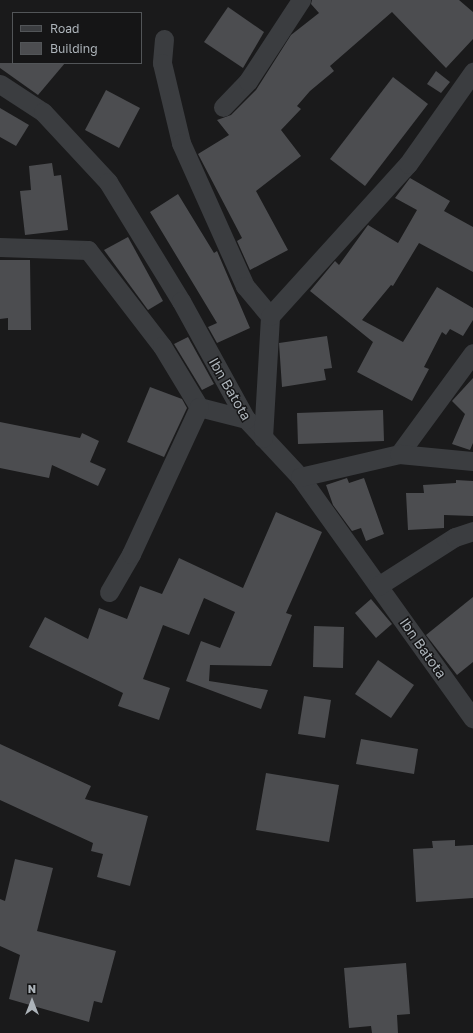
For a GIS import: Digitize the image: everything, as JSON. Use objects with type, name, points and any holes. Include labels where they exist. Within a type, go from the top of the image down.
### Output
[{"type":"street","points":[[223,107],[248,81],[301,0]]},
{"type":"street","points":[[164,39],[162,63],[181,143],[245,286],[270,316]]},
{"type":"street","points":[[263,438],[270,316],[408,164],[473,72]]},
{"type":"street","name":"Ibn Batota","points":[[0,84],[43,112],[108,182],[181,301],[246,419],[300,476],[473,719]]},
{"type":"street","points":[[0,247],[88,250],[162,346],[199,407],[246,419]]},
{"type":"street","points":[[398,454],[473,353]]},
{"type":"street","points":[[110,592],[131,554],[199,407]]},
{"type":"street","points":[[300,476],[398,454],[473,461]]},
{"type":"street","points":[[378,586],[455,537],[473,531]]},
{"type":"building","points":[[312,0],[459,0],[473,12],[473,39],[446,68],[392,12],[330,66],[334,71],[310,91],[297,106],[301,109],[281,130],[301,156],[256,191],[288,250],[250,270],[237,241],[242,238],[198,154],[229,135],[217,120],[231,115],[256,90],[291,35],[319,13],[311,4]]},
{"type":"building","points":[[228,7],[264,32],[243,68],[204,42]]},
{"type":"building","points":[[0,63],[64,64],[38,95],[0,68]]},
{"type":"building","points":[[436,71],[450,82],[441,93],[427,84]]},
{"type":"building","points":[[393,77],[428,104],[365,186],[330,159]]},
{"type":"building","points":[[106,90],[140,108],[119,148],[85,130]]},
{"type":"building","points":[[0,108],[29,125],[16,146],[0,137]]},
{"type":"building","points":[[52,163],[54,176],[61,175],[68,230],[25,235],[20,191],[31,190],[29,166]]},
{"type":"building","points":[[410,178],[450,201],[444,211],[473,227],[473,272],[419,243],[393,286],[391,285],[362,320],[403,342],[437,287],[473,308],[473,320],[463,336],[450,329],[446,335],[442,332],[424,367],[429,369],[412,401],[357,372],[373,342],[310,291],[335,261],[339,265],[368,225],[398,243],[417,210],[395,198]]},
{"type":"building","points":[[178,194],[214,253],[217,251],[250,328],[217,343],[208,327],[217,323],[150,212]]},
{"type":"building","points":[[128,237],[163,301],[148,310],[104,250]]},
{"type":"building","points":[[0,260],[30,260],[31,330],[8,330],[8,318],[0,319]]},
{"type":"building","points":[[327,336],[332,368],[324,369],[326,380],[282,387],[279,343]]},
{"type":"building","points":[[188,337],[214,384],[202,390],[174,344]]},
{"type":"building","points":[[473,378],[473,443],[470,450],[452,444],[465,414],[452,401]]},
{"type":"building","points":[[150,387],[182,399],[187,408],[164,457],[127,442]]},
{"type":"building","points":[[383,410],[384,441],[298,444],[297,413]]},
{"type":"building","points":[[0,422],[80,438],[82,433],[99,441],[90,462],[106,469],[98,486],[52,465],[49,478],[0,468]]},
{"type":"building","points":[[347,478],[349,483],[364,478],[384,534],[366,541],[361,528],[352,531],[333,505],[326,485]]},
{"type":"building","points":[[456,480],[473,481],[473,516],[444,515],[444,528],[408,530],[406,493],[424,493],[423,485],[456,483]]},
{"type":"building","points":[[276,512],[322,532],[286,613],[292,615],[271,666],[210,665],[209,681],[268,690],[261,709],[186,681],[201,641],[220,648],[235,612],[204,598],[189,635],[163,625],[143,679],[170,688],[159,720],[118,706],[123,693],[29,647],[45,617],[88,639],[99,608],[127,619],[140,586],[162,594],[179,558],[243,588]]},
{"type":"building","points":[[473,597],[473,662],[457,675],[426,635]]},
{"type":"building","points":[[371,599],[392,624],[376,638],[355,613]]},
{"type":"building","points":[[314,626],[344,627],[343,668],[313,667]]},
{"type":"building","points":[[378,660],[414,685],[391,718],[355,694]]},
{"type":"building","points":[[304,696],[331,700],[325,738],[298,734]]},
{"type":"building","points":[[361,739],[418,749],[414,774],[356,764]]},
{"type":"building","points":[[0,744],[91,786],[85,799],[148,816],[130,886],[97,877],[103,854],[91,851],[93,843],[0,800]]},
{"type":"building","points":[[266,773],[339,785],[329,842],[256,830]]},
{"type":"building","points":[[455,840],[455,846],[473,845],[473,898],[416,902],[413,849],[433,848],[432,841]]},
{"type":"building","points":[[15,859],[53,868],[37,931],[116,951],[102,1003],[94,1001],[89,1022],[9,999],[20,955],[0,946],[0,899],[5,901]]},
{"type":"building","points":[[406,963],[410,1014],[397,1015],[398,1033],[372,1033],[371,1026],[349,1028],[344,968]]}]
